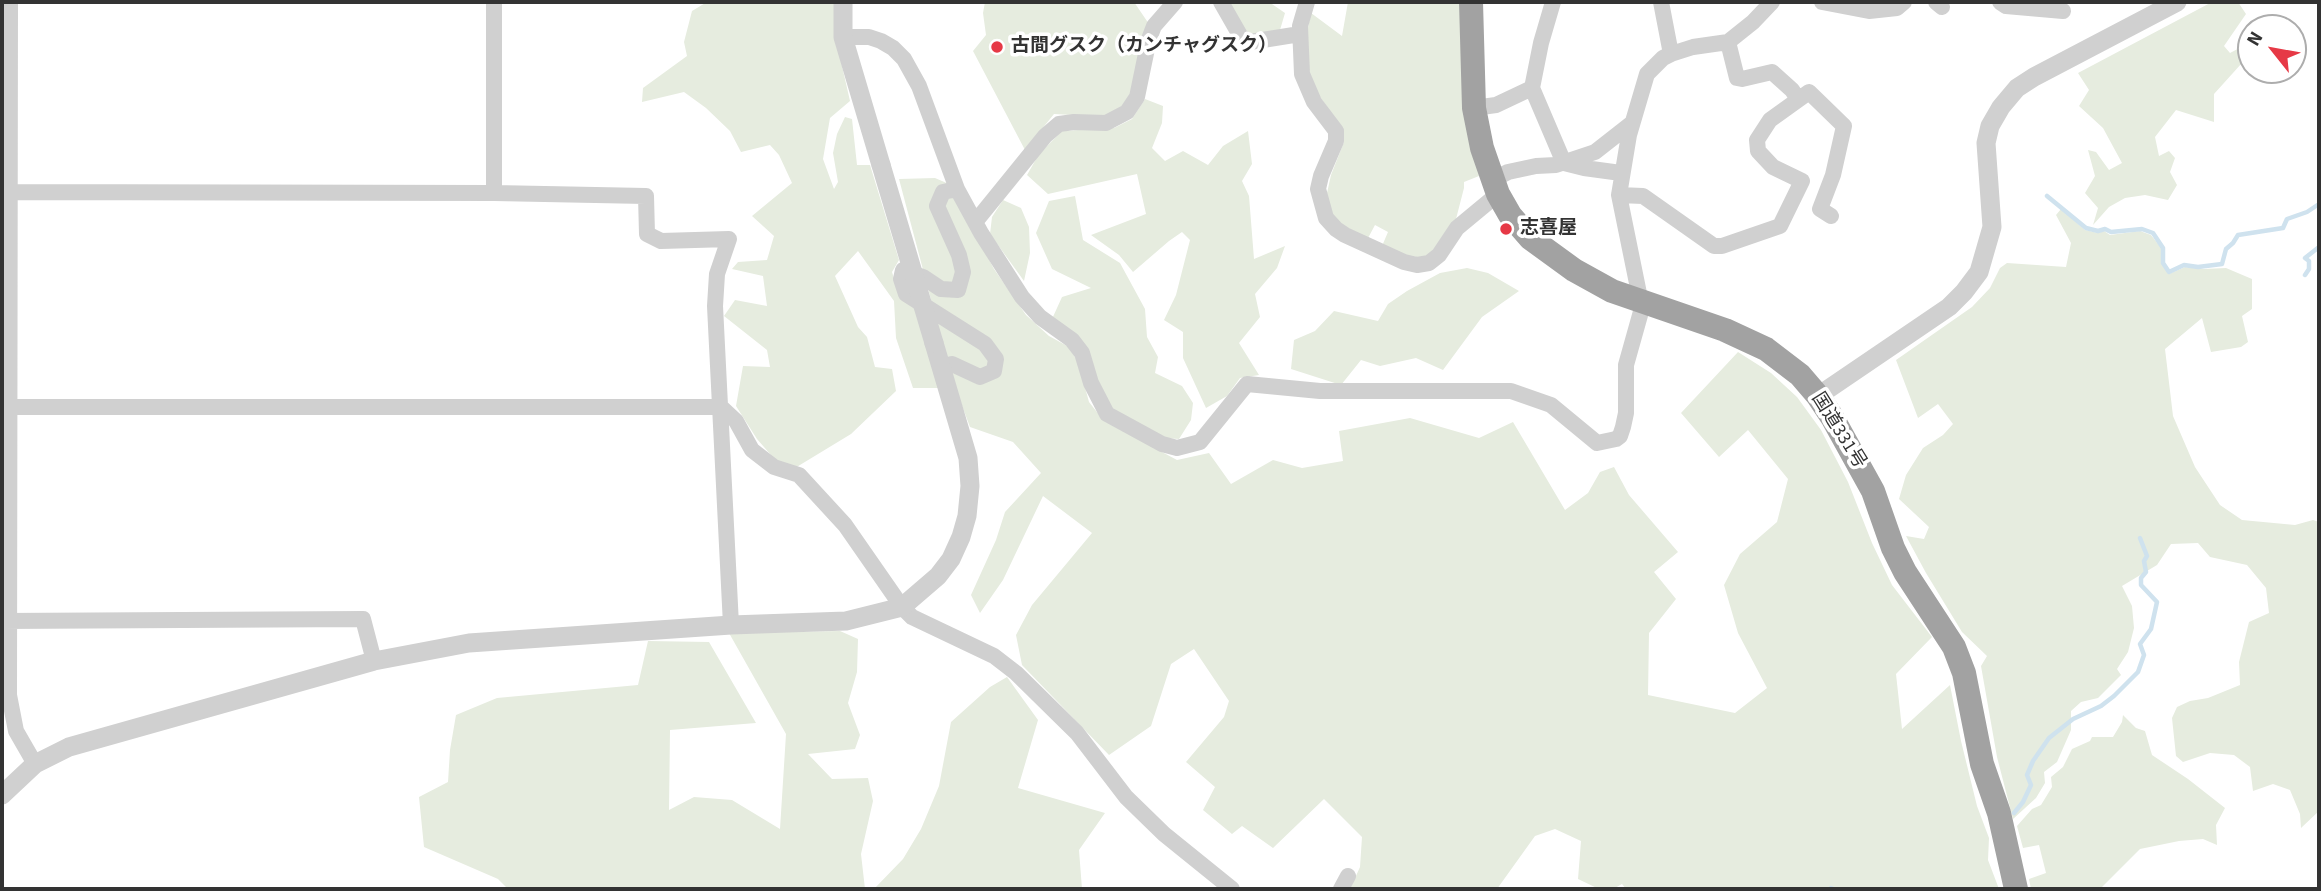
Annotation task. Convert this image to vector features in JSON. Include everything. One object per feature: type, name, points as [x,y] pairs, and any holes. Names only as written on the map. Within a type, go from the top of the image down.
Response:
[{"type":"highway","name":"国道331号","points":[[1471,2],[1474,108],[1482,148],[1495,187],[1517,223],[1544,251],[1612,291],[1754,342],[1800,375],[1818,396],[1873,491],[1892,548],[1905,572],[1954,647],[1964,673],[1982,764],[1999,813],[2016,889]]},
{"type":"street","points":[[10,2],[6,192],[6,621],[9,695],[16,731],[35,764]]},
{"type":"street","points":[[494,2],[494,193]]},
{"type":"street","points":[[2,795],[35,764],[69,747],[374,661],[469,643],[731,625],[846,621],[902,607],[938,576],[951,559],[967,516],[970,486],[968,458],[843,37],[843,2]]},
{"type":"street","points":[[976,221],[1045,136],[1059,124],[1106,123],[1127,112],[1137,97],[1154,26],[1175,2]]},
{"type":"street","points":[[1221,2],[1236,42],[1300,34]]},
{"type":"street","points":[[1307,2],[1300,26],[1302,74],[1307,89],[1336,131],[1336,141],[1318,190],[1326,218],[1345,235],[1404,262],[1418,265],[1439,255],[1457,228],[1508,172],[1564,163],[1595,152],[1632,123]]},
{"type":"street","points":[[1553,2],[1532,88],[1564,163]]},
{"type":"street","points":[[1661,2],[1671,54]]},
{"type":"street","points":[[843,37],[869,37],[881,41],[904,59],[919,86],[957,189],[995,256],[1032,309],[1072,340],[1082,353],[1091,383],[1107,414],[1162,444],[1177,448],[1200,442],[1247,384],[1320,391],[1511,391],[1550,405],[1597,443],[1620,436],[1626,413],[1626,365],[1642,308],[1619,195],[1632,123],[1647,74],[1671,54],[1693,47],[1728,42],[1772,2]]},
{"type":"street","points":[[1822,2],[1869,11],[1897,8],[1904,2]]},
{"type":"street","points":[[2000,2],[2006,6],[2063,11]]},
{"type":"street","points":[[1818,396],[1949,307],[1979,272],[1992,227],[1986,143],[1990,126],[2017,88],[2177,2]]},
{"type":"street","points":[[1728,42],[1737,78],[1772,72],[1798,99]]},
{"type":"street","points":[[1474,108],[1496,105],[1532,88]]},
{"type":"street","points":[[1619,195],[1643,196],[1714,246],[1722,246],[1780,226],[1802,181],[1773,167],[1758,151],[1757,140],[1770,120],[1809,92],[1844,126],[1833,175],[1820,209],[1831,216]]},
{"type":"street","points":[[1564,163],[1621,173]]},
{"type":"street","points":[[940,367],[952,363],[980,377],[994,371],[996,359],[985,344],[906,294],[901,279],[903,270],[923,277],[942,289],[958,290],[963,272],[959,255],[937,206],[943,192],[957,189]]},
{"type":"street","points":[[6,192],[646,196],[647,234],[661,241],[729,239],[717,274],[715,306],[731,625]]},
{"type":"street","points":[[6,407],[721,407],[736,421],[752,450],[774,467],[799,475],[845,524],[902,607],[912,617],[994,656],[1016,673],[1077,733],[1126,797],[1164,834],[1232,889]]},
{"type":"street","points":[[6,621],[363,619],[374,661]]},
{"type":"shaded area","points":[[707,2],[835,2],[834,31],[850,101],[830,118],[823,159],[834,189],[838,182],[833,153],[837,134],[845,117],[852,119],[857,165],[870,165],[899,260],[892,272],[898,291],[915,309],[938,388],[913,388],[896,338],[894,301],[858,251],[835,276],[858,327],[867,337],[875,367],[892,369],[896,391],[851,434],[795,468],[777,462],[757,439],[736,406],[743,366],[770,367],[767,350],[724,316],[735,300],[767,306],[763,276],[732,269],[738,262],[767,260],[774,236],[752,216],[792,183],[779,155],[770,145],[741,152],[730,131],[684,92],[642,102],[643,88],[687,56],[684,42],[692,11]]},
{"type":"shaded area","points":[[985,2],[1134,2],[1149,24],[1133,88],[1122,109],[1108,117],[1054,114],[1025,150],[973,51],[986,35],[983,13]]},
{"type":"shaded area","points":[[1229,2],[1269,2],[1285,13],[1280,30],[1256,36],[1246,33]]},
{"type":"shaded area","points":[[1348,2],[1462,2],[1479,176],[1464,182],[1456,219],[1435,252],[1422,258],[1404,255],[1382,246],[1388,232],[1375,225],[1367,240],[1348,231],[1331,213],[1327,193],[1344,142],[1341,127],[1311,84],[1307,32],[1311,13],[1342,36]]},
{"type":"shaded area","points":[[2212,2],[2238,2],[2246,14],[2237,14],[2237,27],[2224,46],[2230,53],[2237,49],[2237,69],[2214,94],[2214,122],[2176,110],[2155,137],[2159,156],[2169,151],[2175,158],[2170,172],[2177,185],[2168,200],[2145,195],[2125,198],[2109,207],[2093,225],[2098,208],[2085,193],[2095,176],[2088,150],[2096,152],[2109,170],[2122,163],[2103,128],[2079,106],[2089,90],[2078,73]]},
{"type":"shaded area","points":[[1145,99],[1163,106],[1162,123],[1152,148],[1165,161],[1183,151],[1208,165],[1223,146],[1248,131],[1252,164],[1242,181],[1249,196],[1254,259],[1285,246],[1277,268],[1255,294],[1260,317],[1239,343],[1259,375],[1240,378],[1227,396],[1206,408],[1183,358],[1183,332],[1164,320],[1176,295],[1190,240],[1182,232],[1133,272],[1119,255],[1091,235],[1146,214],[1137,174],[1048,194],[1027,175],[1039,154],[1062,131],[1114,128],[1132,119]]},
{"type":"shaded area","points":[[935,178],[949,184],[994,269],[1026,315],[1049,336],[1069,347],[1078,362],[1089,402],[1104,421],[1177,460],[1209,453],[1231,484],[1273,460],[1302,468],[1343,461],[1339,431],[1410,418],[1479,438],[1513,422],[1565,510],[1588,493],[1600,472],[1614,467],[1629,495],[1678,552],[1654,572],[1676,599],[1649,633],[1648,695],[1735,713],[1767,688],[1738,633],[1724,585],[1740,554],[1777,522],[1788,479],[1748,430],[1719,457],[1681,413],[1738,352],[1771,373],[1797,397],[1821,430],[1848,482],[1892,585],[1932,637],[1896,674],[1902,729],[1950,685],[1977,806],[1989,838],[1988,860],[1999,889],[1626,889],[1622,884],[1613,889],[1599,889],[1578,879],[1581,841],[1555,829],[1535,836],[1497,889],[1350,889],[1360,867],[1362,837],[1324,799],[1273,848],[1242,826],[1232,834],[1203,810],[1215,787],[1186,762],[1224,717],[1229,701],[1194,649],[1171,664],[1151,726],[1109,755],[1022,665],[1016,635],[1032,605],[1092,533],[1043,496],[1003,580],[980,613],[971,595],[996,540],[1005,512],[1041,473],[1013,442],[970,427],[952,379],[899,179]]},
{"type":"shaded area","points":[[1075,196],[1083,240],[1120,263],[1145,309],[1147,337],[1158,357],[1155,373],[1182,386],[1193,403],[1191,420],[1179,439],[1163,438],[1135,424],[1111,407],[1096,379],[1090,356],[1080,338],[1052,319],[1062,297],[1091,288],[1052,269],[1036,233],[1049,201]]},
{"type":"shaded area","points":[[1003,200],[1021,208],[1029,227],[1030,253],[1024,281],[990,234],[992,217]]},
{"type":"shaded area","points":[[2061,209],[2085,230],[2098,233],[2104,231],[2110,235],[2140,231],[2151,235],[2162,249],[2161,262],[2169,274],[2185,267],[2226,268],[2252,279],[2252,309],[2242,316],[2248,342],[2241,347],[2211,352],[2202,318],[2165,349],[2173,416],[2195,467],[2220,505],[2242,520],[2295,525],[2313,520],[2319,522],[2319,811],[2301,828],[2300,814],[2290,790],[2273,784],[2253,791],[2250,767],[2234,755],[2210,753],[2183,762],[2176,756],[2172,718],[2177,707],[2240,685],[2239,662],[2249,622],[2269,613],[2266,588],[2247,565],[2210,557],[2198,543],[2171,544],[2157,565],[2122,586],[2132,606],[2134,628],[2128,652],[2117,669],[2121,675],[2098,698],[2081,702],[2071,711],[2071,730],[2057,762],[2044,772],[2045,783],[2036,798],[2013,819],[1997,757],[1981,666],[1987,656],[1962,632],[1926,573],[1906,536],[1924,539],[1929,527],[1899,499],[1906,475],[1923,448],[1943,435],[1953,424],[1938,404],[1918,418],[1896,360],[1972,307],[1990,288],[2000,268],[2007,263],[2066,267],[2071,243],[2056,215]]},
{"type":"shaded area","points":[[1467,268],[1488,273],[1519,291],[1482,317],[1443,370],[1416,358],[1380,366],[1361,360],[1341,385],[1291,369],[1294,340],[1315,331],[1334,311],[1378,321],[1388,304],[1407,291],[1440,273]]},
{"type":"shaded area","points":[[840,631],[858,639],[857,672],[848,703],[860,735],[855,749],[808,754],[832,779],[868,778],[873,801],[861,854],[865,889],[508,889],[498,879],[424,847],[419,797],[448,782],[456,715],[497,698],[638,685],[648,641],[709,642],[756,723],[670,730],[669,810],[694,797],[732,800],[780,829],[786,734],[729,633]]},
{"type":"shaded area","points":[[1007,677],[1038,720],[1018,788],[1105,813],[1079,850],[1082,889],[874,889],[903,859],[921,829],[939,786],[951,722],[990,687]]},
{"type":"shaded area","points":[[2123,715],[2136,728],[2145,731],[2152,755],[2225,808],[2216,825],[2217,845],[2203,839],[2140,849],[2100,889],[2031,889],[2029,879],[2046,873],[2039,845],[2023,848],[2017,826],[2032,809],[2041,805],[2052,787],[2051,777],[2063,767],[2072,749],[2090,741],[2092,737],[2113,737]]},
{"type":"waterway","points":[[2047,196],[2086,228],[2111,232],[2142,229],[2153,233],[2163,248],[2163,263],[2169,272],[2184,265],[2198,267],[2222,264],[2226,249],[2238,235],[2283,228],[2287,219],[2307,212],[2319,204]]},
{"type":"waterway","points":[[2305,275],[2309,269],[2309,261],[2305,258],[2319,247]]},
{"type":"waterway","points":[[2014,813],[2031,785],[2027,775],[2033,761],[2049,738],[2073,719],[2101,706],[2138,672],[2144,655],[2140,644],[2151,629],[2157,602],[2141,585],[2141,578],[2146,572],[2144,561],[2147,556],[2140,538]]},
{"type":"place","name":"古間グスク（カンチャグスク）","points":[[997,47]]},
{"type":"place","name":"志喜屋","points":[[1506,229]]}]
